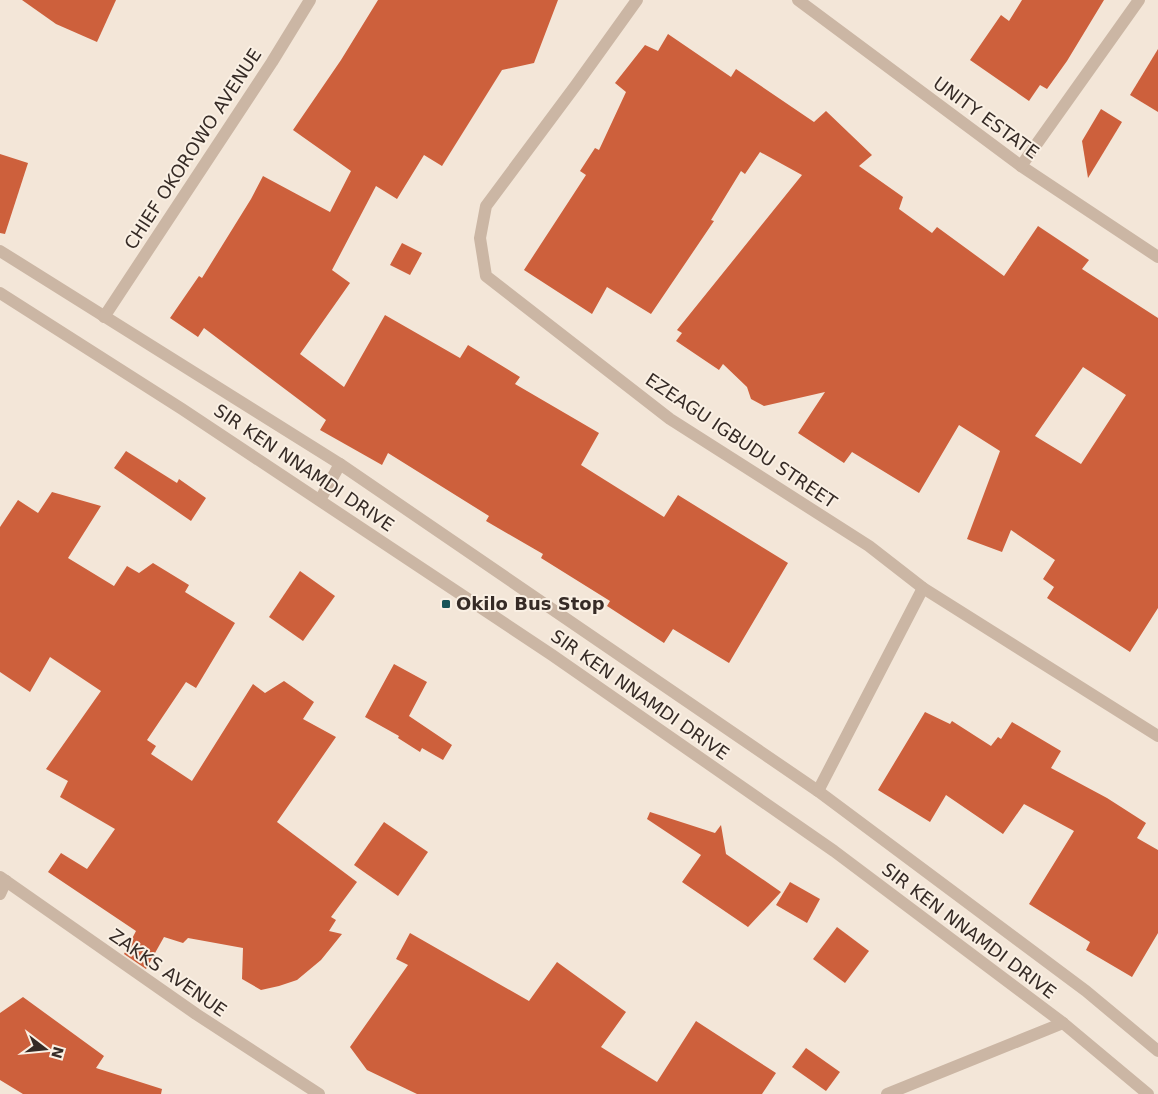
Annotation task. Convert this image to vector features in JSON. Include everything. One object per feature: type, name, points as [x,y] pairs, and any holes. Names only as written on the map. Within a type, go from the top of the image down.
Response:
[{"type":"street","name":"CHIEF OKOROWO AVENUE","points":[[104,317],[272,62],[310,0]]},
{"type":"street","name":"EZEAGU IGBUDU STREET","points":[[636,0],[576,85],[486,206],[480,238],[486,276],[670,419],[869,546],[923,588],[1158,736]]},
{"type":"street","name":"UNITY ESTATE","points":[[798,0],[1021,166],[1158,257]]},
{"type":"street","points":[[1021,166],[1139,0]]},
{"type":"street","name":"SIR KEN NNAMDI DRIVE","points":[[0,251],[340,464],[818,791],[1086,992],[1158,1051]]},
{"type":"street","name":"SIR KEN NNAMDI DRIVE","points":[[0,293],[182,409],[552,655],[834,851],[1063,1023]]},
{"type":"street","points":[[320,500],[340,464]]},
{"type":"street","points":[[818,791],[923,588]]},
{"type":"street","points":[[0,894],[3,879]]},
{"type":"street","name":"ZAKKS AVENUE","points":[[3,879],[196,1014],[319,1094]]},
{"type":"street","name":"SIR KEN NNAMDI DRIVE","points":[[887,1094],[1063,1023]]},
{"type":"street","points":[[1063,1023],[1148,1094]]},
{"type":"building","points":[[22,0],[116,0],[97,42],[56,24]]},
{"type":"building","points":[[378,0],[558,0],[534,63],[502,70],[442,166],[424,155],[397,199],[376,186],[332,270],[350,283],[300,354],[344,387],[385,315],[460,358],[468,345],[520,377],[515,384],[599,433],[581,465],[664,517],[678,495],[788,563],[729,663],[673,629],[664,643],[607,606],[610,601],[541,558],[543,554],[486,521],[489,516],[388,453],[382,465],[320,430],[326,420],[204,328],[198,337],[170,318],[199,276],[202,278],[251,199],[263,176],[330,212],[351,171],[293,130],[341,60]]},
{"type":"building","points":[[1022,0],[1104,0],[1067,61],[1047,89],[1040,85],[1029,101],[970,60],[1001,15],[1009,21]]},
{"type":"building","points":[[668,34],[731,77],[736,69],[814,122],[826,111],[872,155],[859,166],[903,197],[899,209],[932,233],[937,227],[1004,276],[1038,226],[1089,260],[1082,269],[1158,318],[1158,608],[1130,652],[1047,598],[1054,587],[1043,579],[1055,560],[1011,530],[1002,552],[967,539],[1000,451],[959,425],[919,493],[852,452],[844,463],[798,433],[825,392],[764,406],[751,399],[747,387],[723,364],[719,370],[676,341],[682,333],[677,330],[802,175],[760,152],[745,174],[741,171],[711,220],[714,221],[651,314],[607,287],[592,314],[524,270],[586,175],[580,171],[595,148],[599,150],[626,92],[615,83],[645,45],[658,51]],"holes":[[[1083,367],[1126,395],[1081,464],[1035,436]]]},
{"type":"building","points":[[1158,49],[1158,112],[1130,95]]},
{"type":"building","points":[[1101,109],[1122,122],[1088,178],[1082,141]]},
{"type":"building","points":[[0,154],[28,163],[5,234],[0,233]]},
{"type":"building","points":[[402,243],[422,253],[410,275],[390,265]]},
{"type":"building","points":[[126,451],[177,483],[179,479],[206,498],[191,521],[114,468]]},
{"type":"building","points":[[52,492],[101,506],[68,558],[114,586],[127,566],[139,573],[153,563],[189,585],[185,592],[235,623],[196,688],[186,682],[147,740],[156,746],[151,754],[192,781],[253,684],[265,693],[284,681],[314,702],[303,719],[336,737],[277,822],[357,882],[331,917],[336,920],[329,931],[342,934],[321,960],[297,980],[261,990],[242,979],[243,948],[188,938],[183,943],[164,937],[146,969],[124,954],[136,931],[48,872],[61,853],[87,869],[115,829],[60,797],[68,781],[46,769],[101,691],[50,657],[30,692],[0,672],[0,527],[18,500],[38,513]]},
{"type":"building","points":[[300,571],[335,596],[303,641],[269,617]]},
{"type":"building","points":[[394,664],[427,682],[409,716],[452,745],[443,760],[422,748],[420,752],[398,738],[399,736],[365,717]]},
{"type":"building","points":[[925,712],[950,724],[952,721],[991,746],[998,737],[1001,739],[1012,722],[1061,751],[1051,768],[1107,798],[1146,823],[1137,838],[1158,850],[1158,933],[1132,977],[1086,950],[1090,942],[1029,904],[1074,831],[1024,804],[1003,834],[946,795],[930,822],[878,790]]},
{"type":"building","points":[[650,812],[715,833],[721,825],[726,854],[781,892],[748,927],[682,882],[701,855],[647,819]]},
{"type":"building","points":[[384,822],[428,852],[398,896],[354,865]]},
{"type":"building","points":[[790,882],[820,899],[807,923],[776,905]]},
{"type":"building","points":[[837,927],[869,951],[845,983],[813,959]]},
{"type":"building","points":[[410,933],[529,1001],[557,962],[626,1012],[601,1047],[657,1082],[696,1021],[776,1073],[762,1094],[417,1094],[367,1070],[350,1047],[408,965],[396,959]]},
{"type":"building","points":[[23,997],[104,1056],[96,1068],[162,1089],[161,1094],[23,1094],[0,1080],[0,1013]]},
{"type":"building","points":[[806,1048],[840,1072],[826,1091],[792,1067]]},
{"type":"place","name":"Okilo Bus Stop","points":[[446,604]]}]
